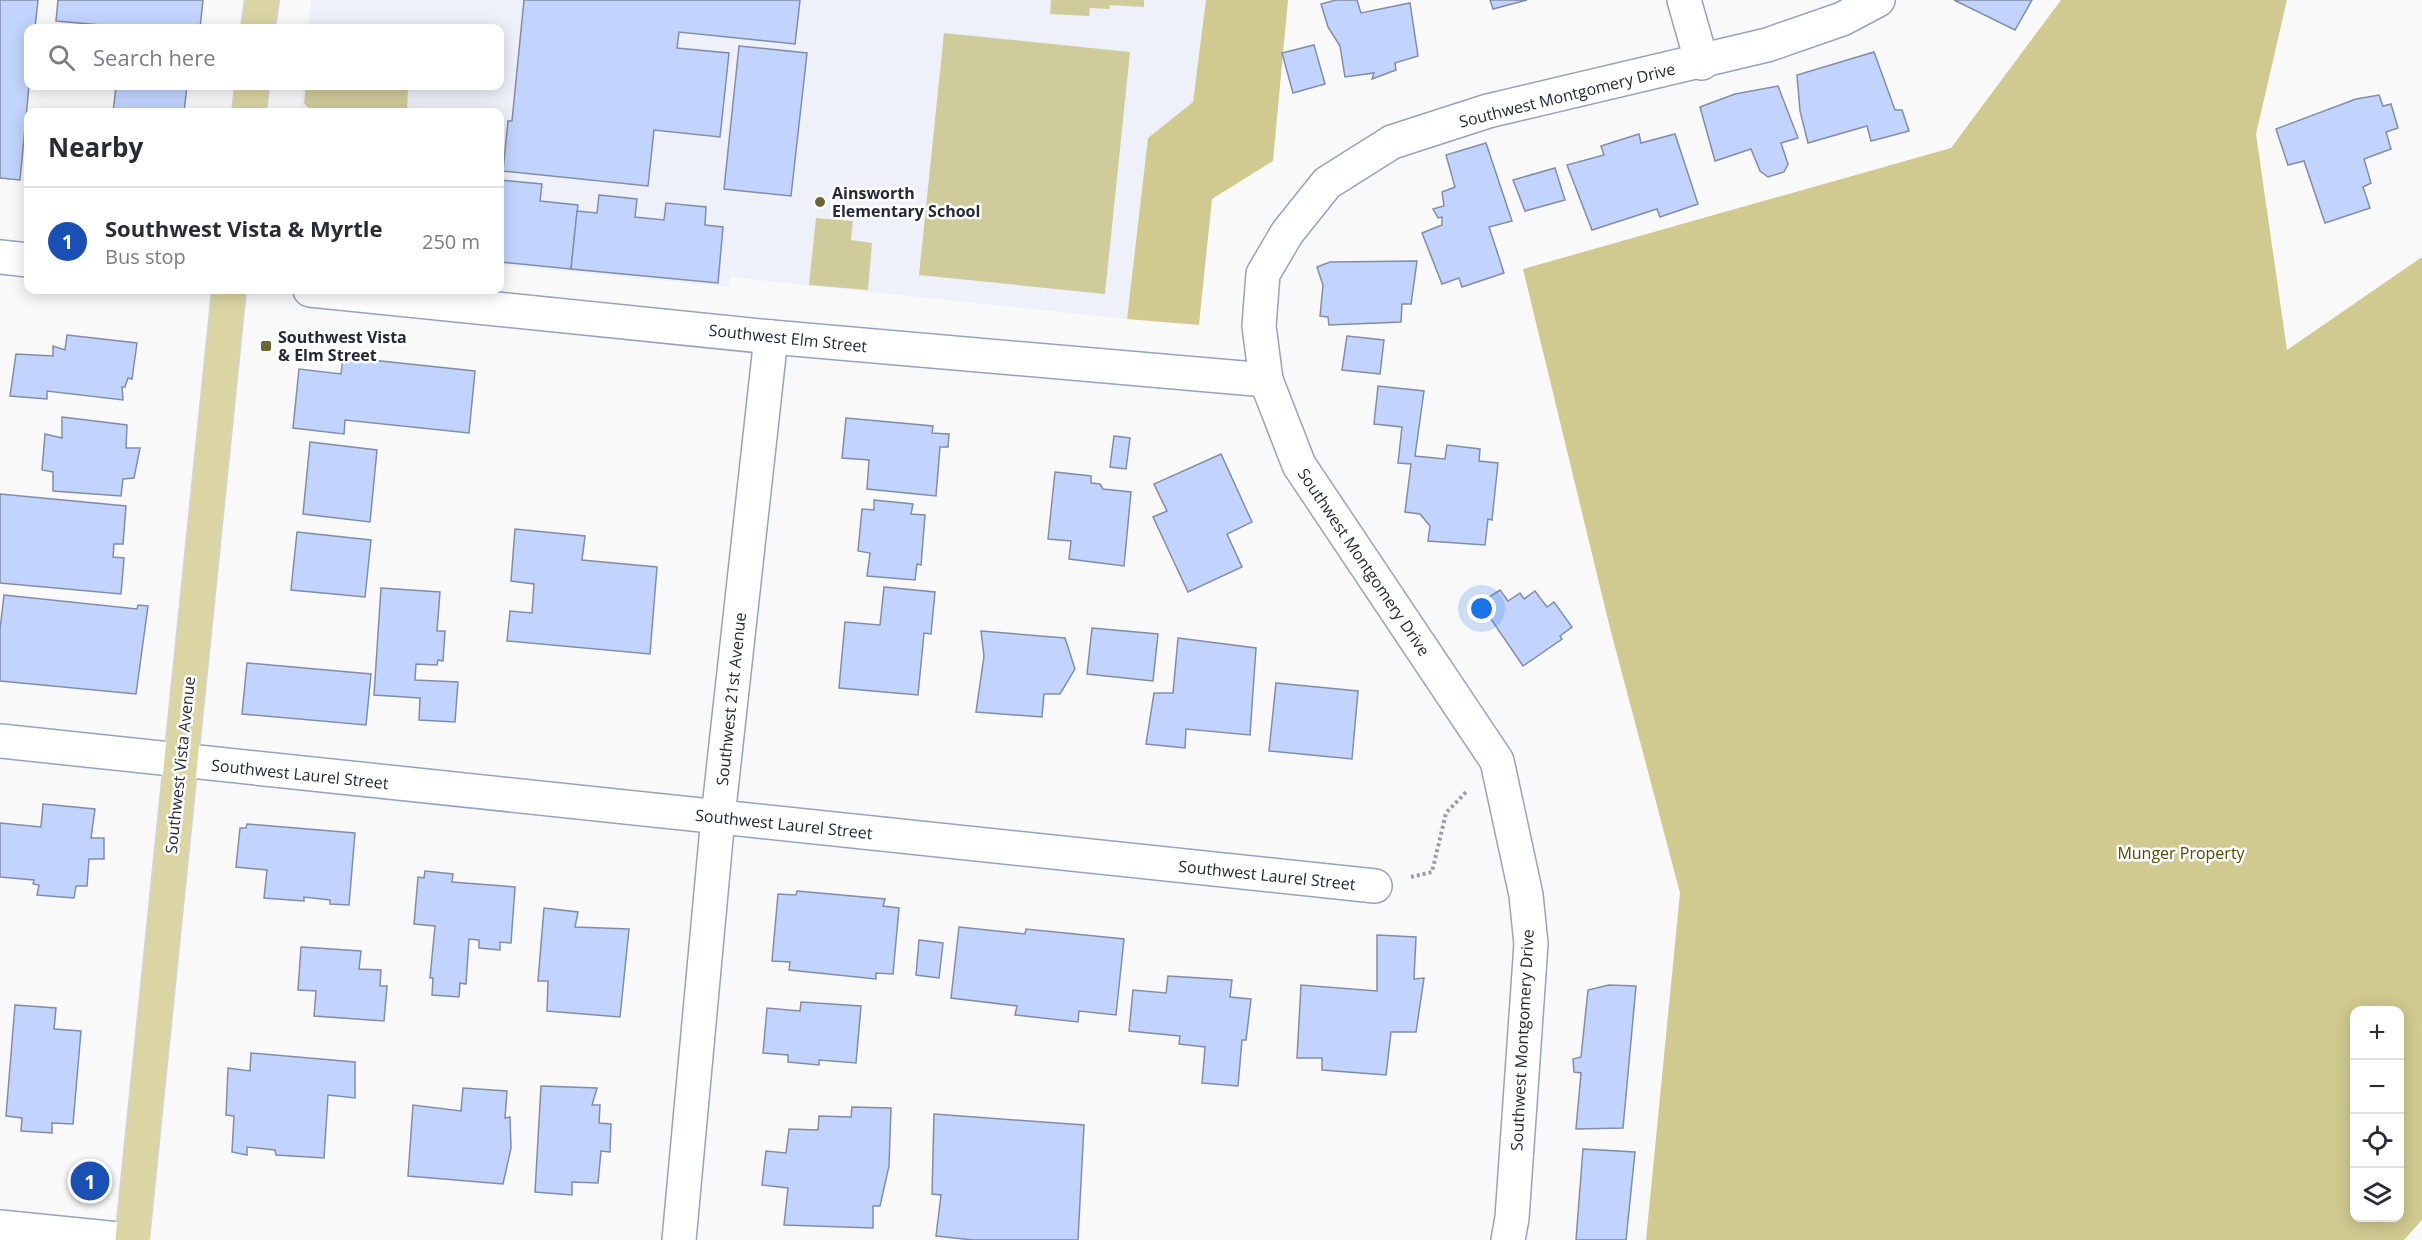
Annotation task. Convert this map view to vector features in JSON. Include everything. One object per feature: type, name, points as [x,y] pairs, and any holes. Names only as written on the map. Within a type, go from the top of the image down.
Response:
[{"type":"main road","points":[[259,24],[262,0]]},
{"type":"main road","points":[[249,108],[252,90]]},
{"type":"main road","name":"Southwest Vista Avenue","points":[[130,1240],[229,294]]},
{"type":"street","points":[[1684,0],[1702,63]]},
{"type":"street","name":"Southwest Montgomery Drive","points":[[1508,1240],[1512,1218],[1531,944],[1526,896],[1497,761],[1299,465],[1266,380],[1259,326],[1263,274],[1287,233],[1327,183],[1392,142],[1488,111],[1702,63],[1767,45],[1842,19],[1878,0]]},
{"type":"street","points":[[0,257],[24,260]]},
{"type":"street","name":"Southwest Elm Street","points":[[349,294],[771,337],[1266,380]]},
{"type":"street","name":"Southwest 21st Avenue","points":[[679,1240],[718,818],[771,337]]},
{"type":"street","name":"Southwest Laurel Street","points":[[0,741],[1375,886]]},
{"type":"street","points":[[0,1227],[130,1240]]},
{"type":"path","name":"Southwest Laurel Street","points":[[1375,886],[1432,872],[1446,813],[1497,761]]},
{"type":"shaded area","name":"Ainsworth Elementary School","points":[[311,0],[1206,0],[1193,102],[1148,138],[1127,319],[730,277],[729,287],[504,265],[504,108],[301,108],[303,90],[504,90],[504,24],[309,24]]},
{"type":"shaded area","points":[[1051,0],[1144,0],[1144,7],[1110,5],[1109,9],[1090,8],[1089,16],[1050,14]]},
{"type":"shaded area","points":[[944,33],[1130,52],[1105,294],[919,275]]},
{"type":"shaded area","points":[[306,90],[408,90],[407,108],[308,108],[304,103]]},
{"type":"shaded area","points":[[816,218],[853,221],[851,240],[872,243],[868,290],[809,285]]},
{"type":"green space","points":[[1206,0],[1288,0],[1273,161],[1212,199],[1199,325],[1127,319],[1148,138],[1193,102]]},
{"type":"green space","name":"Munger Property","points":[[2061,0],[2287,0],[2256,134],[2287,350],[2422,257],[2422,1220],[2404,1240],[1646,1240],[1680,893],[1609,624],[1523,269],[1951,148]]},
{"type":"building","points":[[0,0],[38,0],[35,24],[24,24],[24,90],[29,90],[27,108],[24,108],[20,180],[0,178]]},
{"type":"building","points":[[58,0],[203,0],[200,24],[90,24],[56,21]]},
{"type":"building","points":[[524,0],[800,0],[795,44],[679,32],[677,48],[729,53],[720,137],[654,130],[648,186],[504,171],[508,121],[512,121]]},
{"type":"building","points":[[1336,0],[1357,0],[1361,13],[1410,3],[1418,56],[1395,63],[1396,70],[1372,79],[1374,73],[1345,77],[1340,46],[1328,27],[1321,4]]},
{"type":"building","points":[[1490,0],[1527,0],[1493,9]]},
{"type":"building","points":[[1954,0],[2032,0],[2015,30]]},
{"type":"building","points":[[1314,45],[1325,84],[1293,93],[1282,53]]},
{"type":"building","points":[[739,46],[807,53],[791,196],[724,189]]},
{"type":"building","points":[[1874,52],[1895,110],[1902,110],[1909,131],[1871,141],[1867,126],[1808,143],[1800,111],[1797,75]]},
{"type":"building","points":[[1778,86],[1798,138],[1781,143],[1788,164],[1784,172],[1768,177],[1760,171],[1751,149],[1715,161],[1700,107],[1735,94]]},
{"type":"building","points":[[116,90],[187,90],[184,108],[113,108]]},
{"type":"building","points":[[2379,95],[2383,106],[2391,104],[2398,128],[2386,132],[2391,149],[2364,159],[2371,183],[2363,187],[2370,208],[2325,223],[2304,161],[2288,165],[2276,129],[2356,99]]},
{"type":"building","points":[[1639,134],[1641,143],[1675,134],[1698,204],[1660,217],[1657,209],[1592,230],[1567,165],[1604,155],[1601,146]]},
{"type":"building","points":[[1486,143],[1512,221],[1489,227],[1504,273],[1462,287],[1459,278],[1442,284],[1422,233],[1442,225],[1442,217],[1438,218],[1433,209],[1444,206],[1442,192],[1455,187],[1446,155]]},
{"type":"building","points":[[1555,168],[1565,200],[1525,211],[1513,180]]},
{"type":"building","points":[[504,180],[542,184],[540,201],[578,205],[571,269],[504,262]]},
{"type":"building","points":[[599,195],[637,199],[635,217],[664,220],[666,203],[706,207],[705,225],[723,227],[718,283],[571,269],[577,211],[597,213]]},
{"type":"building","points":[[1417,261],[1411,304],[1402,304],[1401,322],[1329,325],[1328,317],[1320,316],[1323,285],[1317,267],[1330,262]]},
{"type":"building","points":[[67,335],[137,343],[132,379],[128,378],[125,387],[122,387],[123,400],[47,391],[47,399],[10,396],[16,354],[53,356],[53,346],[65,350]]},
{"type":"building","points":[[1347,336],[1384,340],[1380,374],[1342,370]]},
{"type":"building","points":[[343,357],[475,371],[469,433],[345,420],[344,434],[293,428],[299,369],[341,374]]},
{"type":"building","points":[[1378,386],[1424,391],[1415,456],[1445,459],[1447,445],[1480,449],[1479,461],[1498,463],[1492,520],[1488,519],[1485,545],[1428,541],[1430,526],[1420,514],[1405,512],[1411,464],[1398,463],[1402,427],[1374,424]]},
{"type":"building","points":[[62,417],[127,425],[126,448],[140,448],[134,478],[123,479],[121,496],[53,491],[53,472],[42,470],[45,434],[62,438]]},
{"type":"building","points":[[846,418],[933,426],[932,433],[949,434],[948,447],[940,447],[936,496],[867,489],[869,460],[842,458]]},
{"type":"building","points":[[1114,436],[1130,438],[1126,469],[1110,467]]},
{"type":"building","points":[[310,442],[377,450],[370,522],[303,514]]},
{"type":"building","points":[[1221,454],[1252,522],[1227,534],[1242,567],[1188,592],[1153,517],[1167,511],[1154,484]]},
{"type":"building","points":[[1055,472],[1091,476],[1091,483],[1100,484],[1103,489],[1131,492],[1124,566],[1069,559],[1071,541],[1048,539]]},
{"type":"building","points":[[0,494],[126,506],[123,544],[114,544],[113,557],[124,558],[121,594],[0,583]]},
{"type":"building","points":[[874,500],[913,504],[911,514],[925,515],[921,565],[917,564],[915,580],[867,576],[870,553],[858,551],[862,509],[874,510]]},
{"type":"building","points":[[515,529],[585,536],[582,560],[657,567],[650,654],[507,641],[510,611],[532,613],[534,584],[511,581]]},
{"type":"building","points":[[297,532],[371,540],[365,597],[291,590]]},
{"type":"building","points":[[884,587],[935,592],[931,634],[924,633],[918,695],[839,688],[845,622],[880,625]]},
{"type":"building","points":[[381,588],[440,592],[437,631],[445,631],[443,661],[438,660],[437,665],[416,664],[415,680],[458,682],[455,722],[419,720],[420,698],[374,695]]},
{"type":"building","points":[[1500,590],[1508,601],[1520,593],[1524,599],[1535,591],[1547,607],[1554,602],[1572,627],[1560,636],[1562,639],[1523,666],[1480,603]]},
{"type":"building","points":[[4,595],[137,609],[138,605],[148,606],[136,694],[0,681],[0,629]]},
{"type":"building","points":[[1092,628],[1158,634],[1153,681],[1087,674]]},
{"type":"building","points":[[981,631],[1065,638],[1075,669],[1060,694],[1044,694],[1042,717],[976,712],[984,656]]},
{"type":"building","points":[[1178,638],[1256,648],[1250,735],[1186,729],[1185,748],[1146,744],[1154,693],[1173,693]]},
{"type":"building","points":[[247,663],[371,674],[366,725],[242,714]]},
{"type":"building","points":[[1276,683],[1358,691],[1352,759],[1269,751]]},
{"type":"building","points":[[43,804],[95,809],[91,838],[104,838],[104,859],[89,859],[87,886],[76,886],[74,898],[37,895],[39,885],[33,884],[34,880],[0,877],[0,823],[41,827]]},
{"type":"building","points":[[247,824],[355,833],[349,905],[330,904],[330,900],[304,897],[304,901],[264,898],[267,870],[236,867],[240,828],[246,828]]},
{"type":"building","points":[[425,871],[453,874],[452,882],[515,887],[511,943],[500,942],[500,950],[479,948],[479,940],[469,939],[466,984],[460,983],[459,997],[432,995],[433,978],[430,978],[435,926],[414,924],[418,877],[424,878]]},
{"type":"building","points":[[797,891],[885,899],[883,906],[899,908],[893,974],[876,973],[876,979],[789,970],[790,962],[772,961],[778,894],[796,895]]},
{"type":"building","points":[[544,908],[578,912],[575,927],[629,929],[620,1017],[547,1011],[548,981],[538,981]]},
{"type":"building","points":[[959,927],[1025,934],[1026,929],[1124,939],[1116,1015],[1079,1011],[1078,1022],[1015,1015],[1017,1006],[951,998]]},
{"type":"building","points":[[1377,935],[1416,937],[1414,979],[1424,978],[1416,1032],[1391,1032],[1386,1075],[1322,1070],[1322,1058],[1297,1058],[1301,985],[1377,991]]},
{"type":"building","points":[[919,940],[943,943],[939,978],[916,975]]},
{"type":"building","points":[[301,947],[361,951],[359,969],[381,970],[380,986],[387,986],[384,1021],[314,1016],[316,991],[298,990]]},
{"type":"building","points":[[1168,976],[1232,980],[1230,997],[1251,999],[1246,1040],[1242,1040],[1238,1086],[1202,1083],[1205,1047],[1179,1044],[1180,1036],[1129,1031],[1133,990],[1166,993]]},
{"type":"building","points":[[1609,985],[1636,986],[1623,1128],[1576,1129],[1581,1073],[1574,1072],[1573,1059],[1581,1057],[1588,990]]},
{"type":"building","points":[[801,1002],[861,1006],[856,1063],[819,1060],[819,1065],[788,1062],[788,1055],[763,1053],[767,1008],[800,1011]]},
{"type":"building","points":[[15,1005],[56,1008],[54,1029],[81,1031],[73,1124],[52,1123],[52,1133],[21,1131],[22,1118],[6,1116]]},
{"type":"building","points":[[251,1053],[355,1062],[355,1098],[328,1095],[324,1158],[276,1155],[275,1150],[247,1147],[247,1155],[232,1152],[234,1116],[226,1115],[228,1068],[250,1071]]},
{"type":"building","points":[[541,1086],[597,1088],[592,1105],[600,1105],[599,1123],[611,1124],[610,1152],[601,1151],[598,1183],[572,1182],[572,1195],[535,1192]]},
{"type":"building","points":[[463,1088],[507,1091],[505,1118],[510,1117],[511,1148],[503,1184],[408,1176],[413,1105],[461,1111]]},
{"type":"building","points":[[852,1107],[891,1108],[889,1166],[880,1206],[873,1206],[873,1228],[784,1225],[788,1188],[762,1185],[766,1151],[786,1153],[789,1129],[818,1130],[819,1116],[851,1117]]},
{"type":"building","points":[[934,1114],[1084,1125],[1078,1240],[973,1240],[936,1236],[941,1195],[932,1194]]},
{"type":"building","points":[[1583,1149],[1635,1152],[1626,1240],[1576,1240]]},
{"type":"place","name":"Ainsworth Elementary School","points":[[820,202]]},
{"type":"place","name":"Southwest Vista & Elm Street","points":[[266,346]]},
{"type":"place","name":"Southwest Vista & Myrtle","points":[[90,1181]]}]
